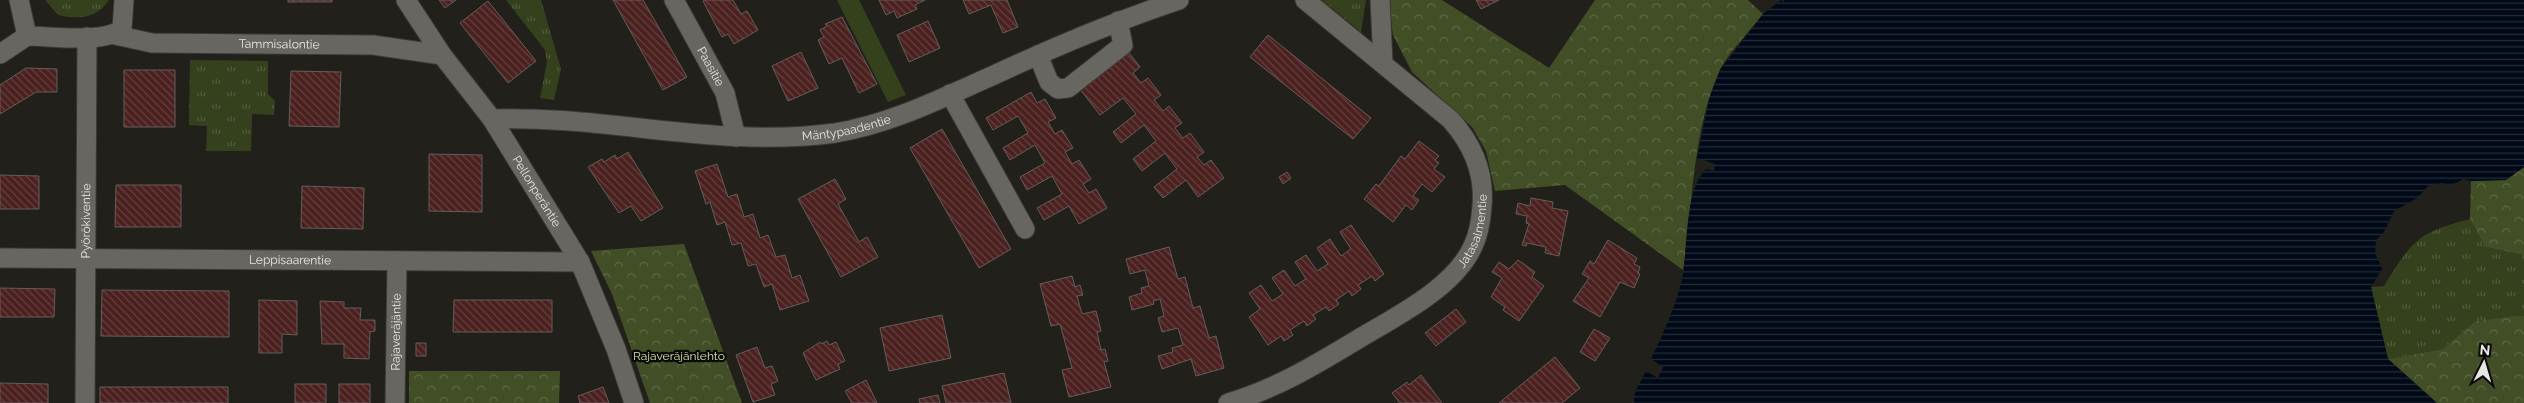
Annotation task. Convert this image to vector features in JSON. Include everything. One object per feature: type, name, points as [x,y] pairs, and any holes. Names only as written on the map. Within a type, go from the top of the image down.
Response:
[{"type":"street","points":[[0,54],[27,36],[19,0]]},
{"type":"street","points":[[115,35],[122,28],[124,0]]},
{"type":"street","name":"Pellonperäntie","points":[[406,0],[442,55],[492,119],[580,262],[616,349],[634,403]]},
{"type":"street","name":"Paasitie","points":[[674,0],[725,93],[736,137]]},
{"type":"street","name":"Mäntypaadentie","points":[[492,119],[529,118],[736,137],[775,138],[837,132],[903,115],[1118,21],[1179,0]]},
{"type":"street","name":"Jatasalmentie","points":[[1228,403],[1283,382],[1429,295],[1450,277],[1473,247],[1482,216],[1483,184],[1471,148],[1451,120],[1306,0]]},
{"type":"street","points":[[1380,0],[1379,31],[1383,63]]},
{"type":"street","points":[[1038,55],[1049,82],[1058,88],[1068,88],[1124,45],[1118,21]]},
{"type":"street","name":"Tammisalontie","points":[[27,36],[87,37],[115,35],[152,43],[373,45],[442,55]]},
{"type":"street","name":"Pyörökiventie","points":[[85,403],[87,37]]},
{"type":"street","points":[[950,94],[1025,229]]},
{"type":"street","name":"Leppisaarentie","points":[[0,258],[580,262]]},
{"type":"street","name":"Rajaveräjäntie","points":[[395,403],[397,261]]},
{"type":"green space","points":[[45,0],[109,0],[99,11],[93,14],[73,17],[58,15]]},
{"type":"green space","points":[[506,0],[541,0],[561,69],[554,100],[540,98],[547,62],[545,50]]},
{"type":"green space","points":[[837,0],[859,0],[906,95],[888,102]]},
{"type":"green space","points":[[1322,0],[1366,0],[1361,32]]},
{"type":"green space","points":[[1388,0],[1442,0],[1549,68],[1595,0],[1748,0],[1763,14],[1722,65],[1710,95],[1698,144],[1683,270],[1565,185],[1495,191],[1486,151],[1472,127],[1412,72],[1393,35]]},
{"type":"green space","points":[[190,60],[268,61],[268,94],[275,101],[274,115],[252,114],[251,151],[206,151],[207,126],[189,125]]},
{"type":"green space","points":[[2524,167],[2524,255],[2485,247],[2470,219],[2471,181],[2506,180]]},
{"type":"green space","points":[[2470,219],[2485,247],[2524,255],[2524,316],[2475,321],[2443,349],[2388,359],[2371,287],[2384,286],[2402,258],[2418,240],[2439,229]]},
{"type":"green space","name":"Rajaveräjänlehto","points":[[684,244],[742,403],[650,403],[612,294],[591,251]]},
{"type":"green space","points":[[2524,316],[2524,403],[2437,403],[2388,359],[2443,349],[2475,321]]},
{"type":"green space","points":[[409,371],[560,371],[559,403],[409,403]]},
{"type":"water","points":[[1781,0],[1783,2],[1785,0],[2524,0],[2524,167],[2506,180],[2471,181],[2464,179],[2451,185],[2442,183],[2428,186],[2417,198],[2394,211],[2384,232],[2376,240],[2375,253],[2382,269],[2371,287],[2388,359],[2437,403],[1634,403],[1635,392],[1646,371],[1658,378],[1663,367],[1651,359],[1672,311],[1682,280],[1690,206],[1699,179],[1706,169],[1714,171],[1715,164],[1697,158],[1709,99],[1720,70],[1763,14]]},
{"type":"building","points":[[288,0],[332,0],[332,2],[288,2]]},
{"type":"building","points":[[439,0],[456,0],[445,8]]},
{"type":"building","points":[[613,0],[643,0],[687,77],[663,90]]},
{"type":"building","points":[[733,0],[741,14],[747,11],[758,30],[734,44],[728,34],[722,37],[703,1]]},
{"type":"building","points":[[879,0],[925,0],[915,5],[917,9],[897,18],[894,11],[886,15]]},
{"type":"building","points":[[963,0],[1007,0],[1018,27],[1003,33],[991,5],[969,14]]},
{"type":"building","points":[[1476,0],[1499,0],[1481,9]]},
{"type":"building","points":[[488,1],[536,61],[508,83],[460,23]]},
{"type":"building","points":[[842,17],[877,84],[859,93],[842,58],[829,64],[818,40],[824,37],[820,30],[827,26],[825,24]]},
{"type":"building","points":[[928,21],[940,48],[909,62],[897,35]]},
{"type":"building","points":[[1268,35],[1371,118],[1353,139],[1250,57]]},
{"type":"building","points":[[801,52],[818,88],[788,101],[772,66]]},
{"type":"building","points":[[1129,53],[1140,67],[1133,73],[1141,83],[1148,78],[1161,95],[1154,100],[1163,111],[1169,106],[1182,123],[1175,128],[1183,138],[1190,133],[1204,152],[1197,157],[1204,165],[1211,160],[1224,178],[1198,197],[1186,180],[1163,198],[1154,187],[1177,169],[1165,153],[1142,171],[1133,159],[1156,141],[1144,125],[1121,143],[1113,132],[1136,114],[1123,98],[1100,115],[1080,89]]},
{"type":"building","points":[[26,68],[57,69],[57,92],[36,92],[0,114],[0,85]]},
{"type":"building","points":[[124,70],[175,70],[175,127],[124,127]]},
{"type":"building","points":[[291,71],[341,72],[339,127],[289,126]]},
{"type":"building","points":[[1031,92],[1037,103],[1045,99],[1056,118],[1048,122],[1055,134],[1062,130],[1073,148],[1065,152],[1072,164],[1079,160],[1091,179],[1083,184],[1089,193],[1096,189],[1107,208],[1079,224],[1069,206],[1044,220],[1037,208],[1062,194],[1052,176],[1027,190],[1020,177],[1045,163],[1035,145],[1010,160],[1003,148],[1028,133],[1018,116],[993,130],[986,118]]},
{"type":"building","points":[[942,129],[1011,249],[979,268],[910,148]]},
{"type":"building","points":[[1419,141],[1439,156],[1435,160],[1439,163],[1434,169],[1445,177],[1432,192],[1422,184],[1413,196],[1419,200],[1412,210],[1406,205],[1393,222],[1364,199],[1376,184],[1379,186],[1401,156],[1405,159]]},
{"type":"building","points":[[628,152],[663,208],[641,221],[631,206],[619,213],[588,167],[602,159],[604,162],[615,155],[617,159]]},
{"type":"building","points":[[429,154],[482,155],[482,212],[429,211]]},
{"type":"building","points":[[717,164],[728,197],[737,194],[744,217],[753,214],[760,238],[768,235],[776,257],[785,255],[792,278],[800,275],[809,301],[780,310],[772,284],[764,287],[756,264],[748,266],[741,243],[732,245],[725,222],[717,225],[710,202],[706,204],[695,171]]},
{"type":"building","points":[[1287,172],[1291,178],[1283,184],[1279,177]]},
{"type":"building","points":[[0,175],[39,176],[39,209],[0,209]]},
{"type":"building","points":[[835,179],[846,199],[838,204],[859,242],[867,237],[878,257],[841,277],[798,199]]},
{"type":"building","points":[[116,185],[181,185],[181,227],[115,227]]},
{"type":"building","points":[[302,186],[364,188],[363,229],[301,228]]},
{"type":"building","points":[[1531,198],[1553,202],[1552,208],[1568,211],[1559,256],[1545,253],[1546,247],[1527,243],[1526,246],[1522,245],[1529,224],[1526,223],[1527,216],[1516,214],[1518,203],[1530,206]]},
{"type":"building","points":[[1351,225],[1384,274],[1375,281],[1372,276],[1358,285],[1361,289],[1352,296],[1349,291],[1336,300],[1339,304],[1329,311],[1326,307],[1313,315],[1316,319],[1307,326],[1304,321],[1290,330],[1293,335],[1284,341],[1281,336],[1268,345],[1249,317],[1260,309],[1249,293],[1261,285],[1272,301],[1283,294],[1272,278],[1284,270],[1295,286],[1306,279],[1295,262],[1306,255],[1317,271],[1328,264],[1317,248],[1330,239],[1341,256],[1351,249],[1340,232]]},
{"type":"building","points":[[1608,240],[1637,258],[1634,264],[1640,267],[1638,273],[1640,274],[1634,288],[1620,282],[1600,317],[1573,301],[1589,278],[1582,274],[1590,261],[1594,264]]},
{"type":"building","points":[[1169,247],[1178,279],[1185,277],[1193,308],[1200,306],[1209,338],[1216,336],[1224,368],[1196,376],[1191,359],[1162,369],[1158,356],[1173,352],[1172,348],[1183,345],[1178,328],[1162,332],[1158,318],[1164,316],[1160,299],[1153,301],[1154,304],[1132,310],[1129,297],[1142,293],[1141,288],[1149,286],[1145,270],[1130,274],[1126,259]]},
{"type":"building","points":[[1518,260],[1535,272],[1532,277],[1544,286],[1519,321],[1503,310],[1505,307],[1491,297],[1502,278],[1492,272],[1499,262],[1509,269]]},
{"type":"building","points":[[1072,276],[1075,287],[1080,285],[1083,295],[1077,296],[1082,314],[1096,311],[1101,331],[1097,332],[1101,350],[1105,349],[1108,361],[1104,362],[1111,387],[1069,397],[1062,370],[1072,368],[1060,324],[1051,326],[1040,284]]},
{"type":"building","points":[[0,288],[55,289],[54,317],[0,317]]},
{"type":"building","points":[[102,290],[229,291],[229,337],[101,336]]},
{"type":"building","points":[[259,300],[297,301],[297,335],[282,334],[282,353],[259,353]]},
{"type":"building","points":[[454,300],[552,300],[552,332],[453,332]]},
{"type":"building","points":[[320,301],[344,302],[344,308],[361,308],[360,320],[375,320],[375,331],[370,332],[369,359],[344,358],[344,344],[322,344]]},
{"type":"building","points":[[1456,309],[1466,322],[1436,346],[1425,333]]},
{"type":"building","points":[[942,315],[951,358],[889,371],[880,328]]},
{"type":"building","points":[[1594,329],[1610,338],[1595,361],[1580,352]]},
{"type":"building","points":[[827,341],[829,345],[836,342],[845,361],[838,364],[840,369],[816,380],[803,353],[820,342],[821,344]]},
{"type":"building","points":[[416,343],[426,343],[426,356],[416,356]]},
{"type":"building","points":[[757,347],[765,368],[772,366],[778,381],[771,384],[775,395],[753,402],[736,355]]},
{"type":"building","points":[[1555,357],[1580,388],[1562,403],[1499,403]]},
{"type":"building","points":[[1004,373],[1011,403],[946,403],[942,386]]},
{"type":"building","points":[[1421,375],[1442,403],[1400,403],[1392,393],[1407,382],[1409,385]]},
{"type":"building","points":[[866,380],[877,403],[852,403],[845,391]]},
{"type":"building","points":[[0,383],[48,384],[48,403],[0,403]]},
{"type":"building","points":[[295,384],[326,384],[326,403],[295,403]]},
{"type":"building","points":[[339,384],[370,384],[370,403],[339,403]]},
{"type":"building","points":[[100,387],[228,387],[228,403],[100,403]]},
{"type":"building","points":[[603,387],[609,403],[580,403],[578,396]]},
{"type":"building","points":[[938,395],[940,403],[920,403],[919,399]]}]
